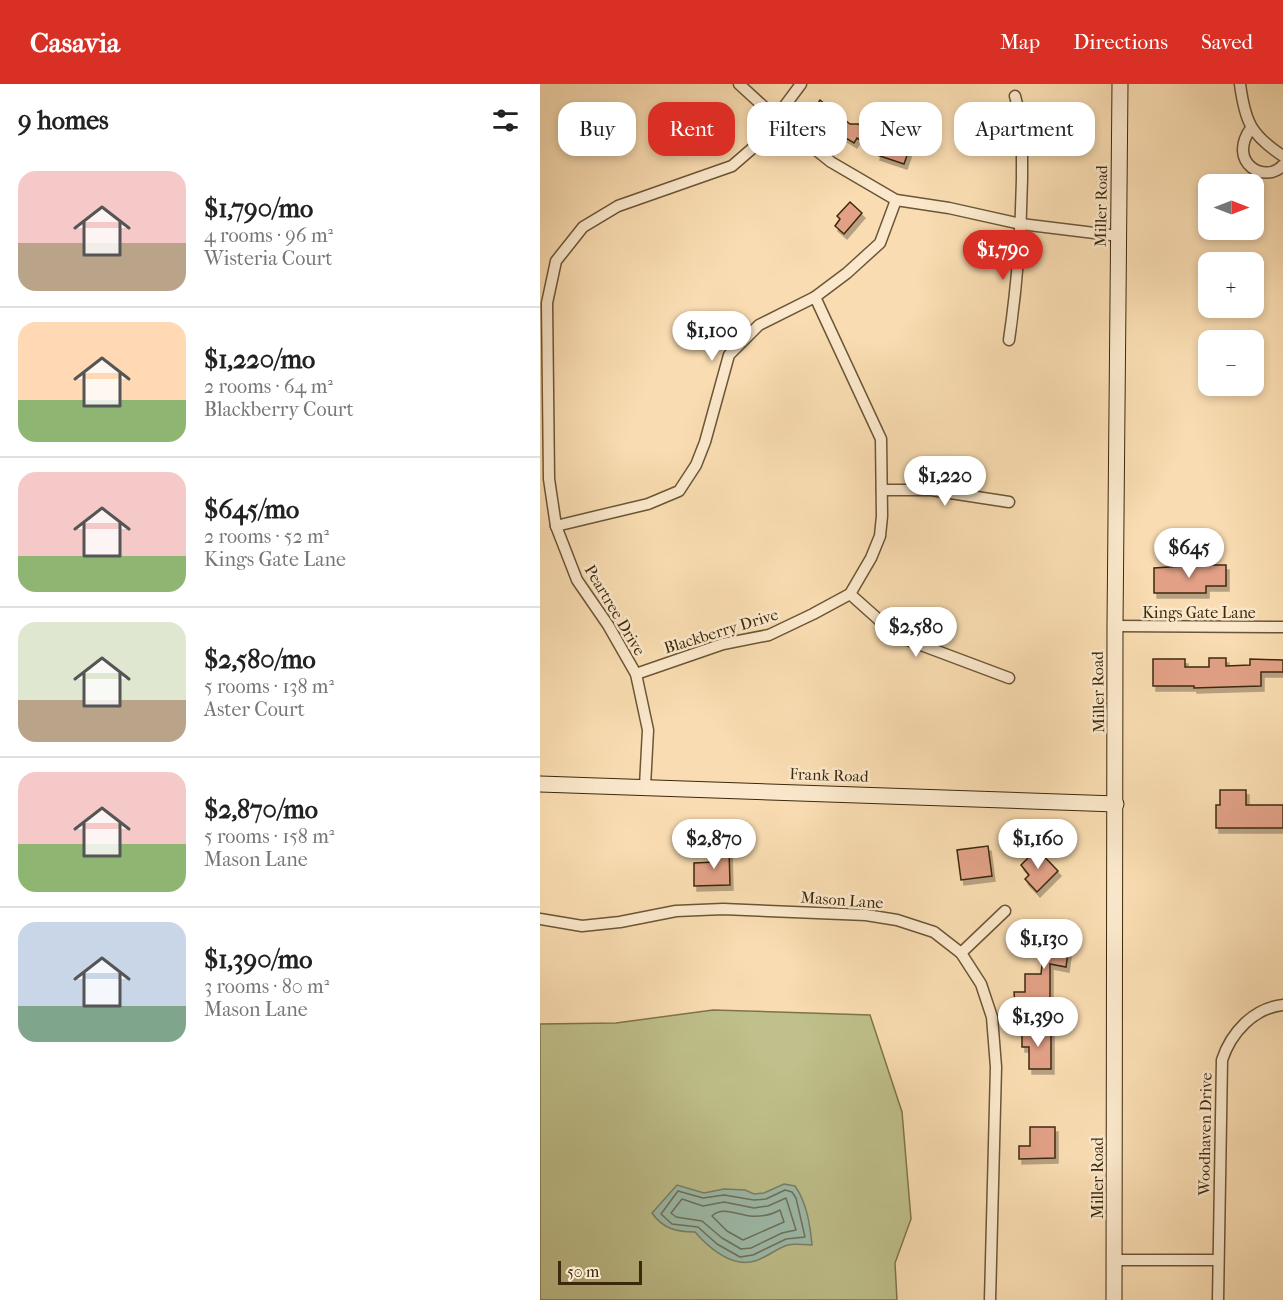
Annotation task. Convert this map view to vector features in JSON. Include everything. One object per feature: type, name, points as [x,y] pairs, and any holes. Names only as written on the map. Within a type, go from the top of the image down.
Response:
[{"type":"street","points":[[739,84],[759,102]]},
{"type":"street","name":"Peartree Drive","points":[[787,102],[801,84]]},
{"type":"street","name":"Miller Road","points":[[1114,1300],[1115,626],[1120,84]]},
{"type":"street","points":[[1240,84],[1244,116],[1251,128],[1261,141],[1283,156]]},
{"type":"street","points":[[1009,340],[1018,279],[1022,224],[1022,119],[1015,96]]},
{"type":"street","points":[[1251,128],[1243,140],[1242,155],[1251,168],[1265,173],[1280,169],[1283,165]]},
{"type":"street","name":"Peartree Drive","points":[[645,786],[648,730],[636,674],[608,625],[577,580],[556,526],[549,479],[547,303],[556,261],[583,227],[618,206],[732,166],[747,153]]},
{"type":"street","points":[[824,156],[896,200],[949,208],[1022,224],[1119,236]]},
{"type":"street","points":[[556,526],[648,504],[679,491],[696,465],[705,442],[729,355],[759,325],[815,297],[848,273],[880,243],[896,200]]},
{"type":"street","points":[[815,297],[881,439],[880,536],[871,558],[850,594],[897,636],[1009,678]]},
{"type":"street","points":[[882,490],[931,490],[1009,502]]},
{"type":"street","name":"Blackberry Drive","points":[[636,674],[723,644],[769,635],[850,594]]},
{"type":"street","name":"Kings Gate Lane","points":[[1115,626],[1283,627]]},
{"type":"street","name":"Frank Road","points":[[540,784],[1116,804]]},
{"type":"street","name":"Mason Lane","points":[[540,919],[582,926],[620,922],[676,911],[723,909],[866,915],[897,920],[934,932],[960,953],[981,984],[992,1017],[996,1067],[990,1300]]},
{"type":"street","points":[[960,953],[1005,911]]},
{"type":"street","name":"Woodhaven Drive","points":[[1218,1300],[1222,1060],[1228,1042],[1240,1027],[1254,1016],[1274,1006],[1283,1005]]},
{"type":"street","points":[[1115,1260],[1218,1260]]},
{"type":"green space","points":[[713,1010],[870,1015],[902,1112],[911,1219],[895,1263],[897,1300],[540,1300],[540,1024],[616,1023]]},
{"type":"water","points":[[784,1184],[795,1186],[802,1200],[809,1222],[812,1245],[788,1245],[755,1261],[738,1262],[730,1259],[714,1250],[695,1232],[671,1229],[661,1223],[652,1213],[677,1185],[704,1193],[724,1189],[745,1190],[754,1194],[764,1193]]},
{"type":"building","points":[[847,122],[859,125],[859,139],[857,138],[854,143],[847,139]]},
{"type":"building","points":[[880,156],[907,156],[904,164]]},
{"type":"building","points":[[850,202],[862,213],[844,234],[835,226],[840,219],[837,216]]},
{"type":"building","points":[[1226,565],[1226,586],[1206,586],[1206,593],[1154,593],[1154,568]]},
{"type":"building","points":[[1209,658],[1226,658],[1226,666],[1250,665],[1250,659],[1283,660],[1283,672],[1261,672],[1261,686],[1194,688],[1194,686],[1153,686],[1153,659],[1185,659],[1185,667],[1209,667]]},
{"type":"building","points":[[1220,790],[1246,790],[1246,805],[1283,805],[1283,828],[1216,828],[1216,805],[1220,805]]},
{"type":"building","points":[[988,846],[992,876],[961,880],[957,850]]},
{"type":"building","points":[[714,847],[729,847],[730,885],[694,886],[694,863],[715,862]]},
{"type":"building","points":[[1037,849],[1058,871],[1037,892],[1025,879],[1029,875],[1021,865]]},
{"type":"building","points":[[1038,932],[1070,937],[1066,967],[1050,964],[1050,1005],[1015,1005],[1014,992],[1025,992],[1025,974],[1041,974],[1044,947],[1036,946]]},
{"type":"building","points":[[1022,1027],[1051,1031],[1051,1069],[1029,1069],[1029,1047],[1022,1047]]},
{"type":"building","points":[[1030,1127],[1055,1127],[1055,1158],[1019,1159],[1019,1146],[1030,1146]]}]
